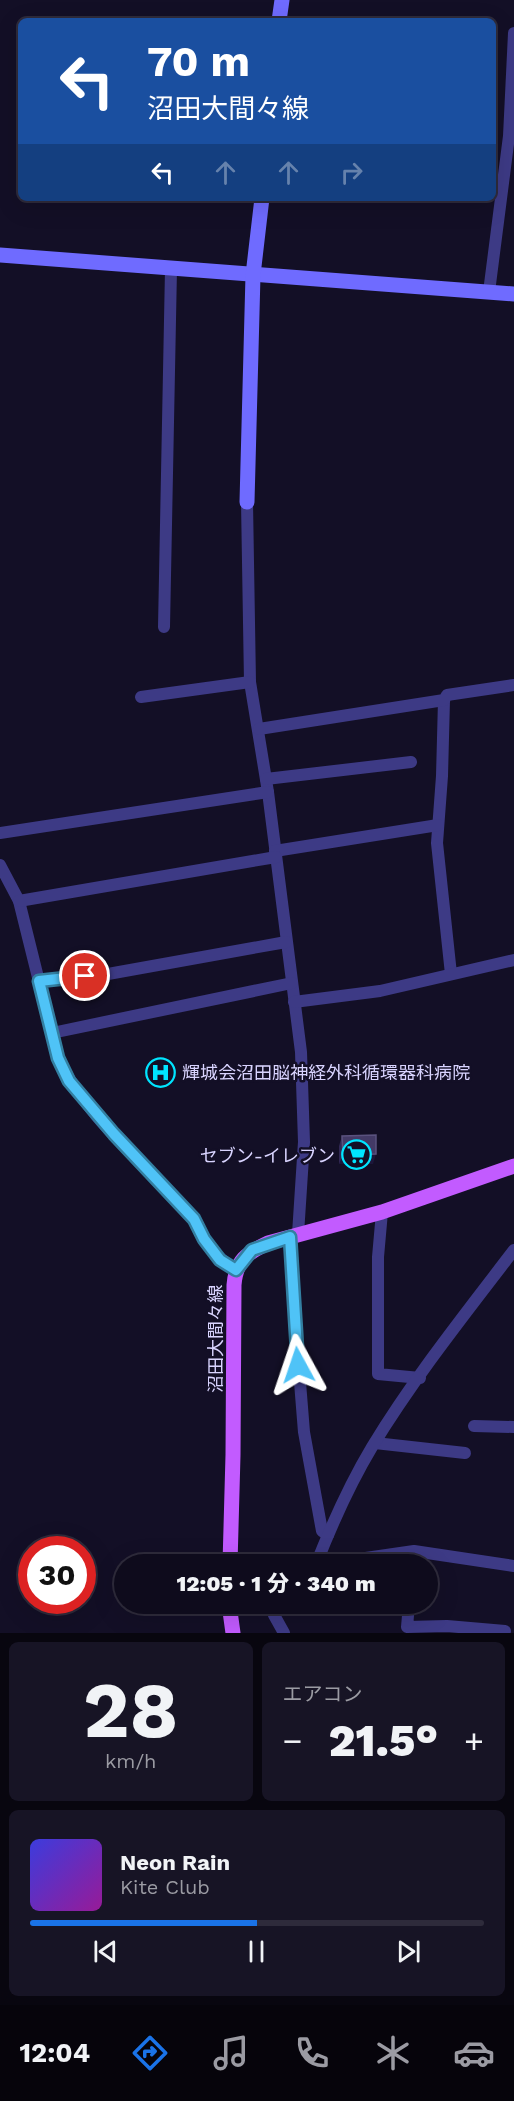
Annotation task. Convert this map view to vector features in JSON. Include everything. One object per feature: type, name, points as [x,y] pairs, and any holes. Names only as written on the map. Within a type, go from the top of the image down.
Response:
[{"type":"main road","name":"沼田大間々線","points":[[230,1554],[236,1270],[252,1250],[294,1235],[382,1212],[514,1166]]},
{"type":"main road","points":[[230,1614],[232,1633]]},
{"type":"street","points":[[279,18],[282,0]]},
{"type":"street","points":[[489,292],[509,136],[514,33]]},
{"type":"street","points":[[261,201],[253,275],[247,502],[250,682],[268,792],[301,1052],[304,1142],[294,1235],[295,1320],[304,1432],[322,1532],[328,1535]]},
{"type":"street","points":[[0,255],[514,294]]},
{"type":"street","points":[[165,627],[171,269]]},
{"type":"street","points":[[141,697],[250,682]]},
{"type":"street","points":[[452,974],[436,843],[442,776],[444,700],[447,695],[514,685]]},
{"type":"street","points":[[259,729],[444,700]]},
{"type":"street","points":[[266,779],[411,762]]},
{"type":"street","points":[[0,834],[268,792]]},
{"type":"street","points":[[19,901],[438,825]]},
{"type":"street","points":[[0,865],[19,901],[58,1058],[69,1081],[114,1134],[194,1219],[204,1239],[220,1260],[236,1270]]},
{"type":"street","points":[[39,981],[108,974],[286,942]]},
{"type":"street","points":[[294,1002],[380,991],[514,960]]},
{"type":"street","points":[[52,1033],[291,983]]},
{"type":"street","points":[[382,1212],[378,1257],[378,1374],[420,1378]]},
{"type":"street","points":[[319,1554],[375,1443],[514,1250]]},
{"type":"street","points":[[474,1426],[514,1427]]},
{"type":"street","points":[[375,1443],[465,1454]]},
{"type":"street","points":[[393,1554],[414,1551],[514,1566]]},
{"type":"street","points":[[273,1614],[284,1633]]},
{"type":"street","points":[[408,1614],[407,1627],[447,1626],[505,1631]]},
{"type":"building","points":[[376,1135],[376,1154],[343,1155],[342,1136]]},
{"type":"place","name":"輝城会沼田脳神経外科循環器科病院","points":[[161,1072]]},
{"type":"place","name":"セブン-イレブン","points":[[356,1155]]},
{"type":"route","points":[[85,976],[39,981],[58,1058],[69,1081],[114,1134],[194,1219],[204,1239],[220,1260],[236,1270],[252,1250],[290,1237],[298,1365]]}]
